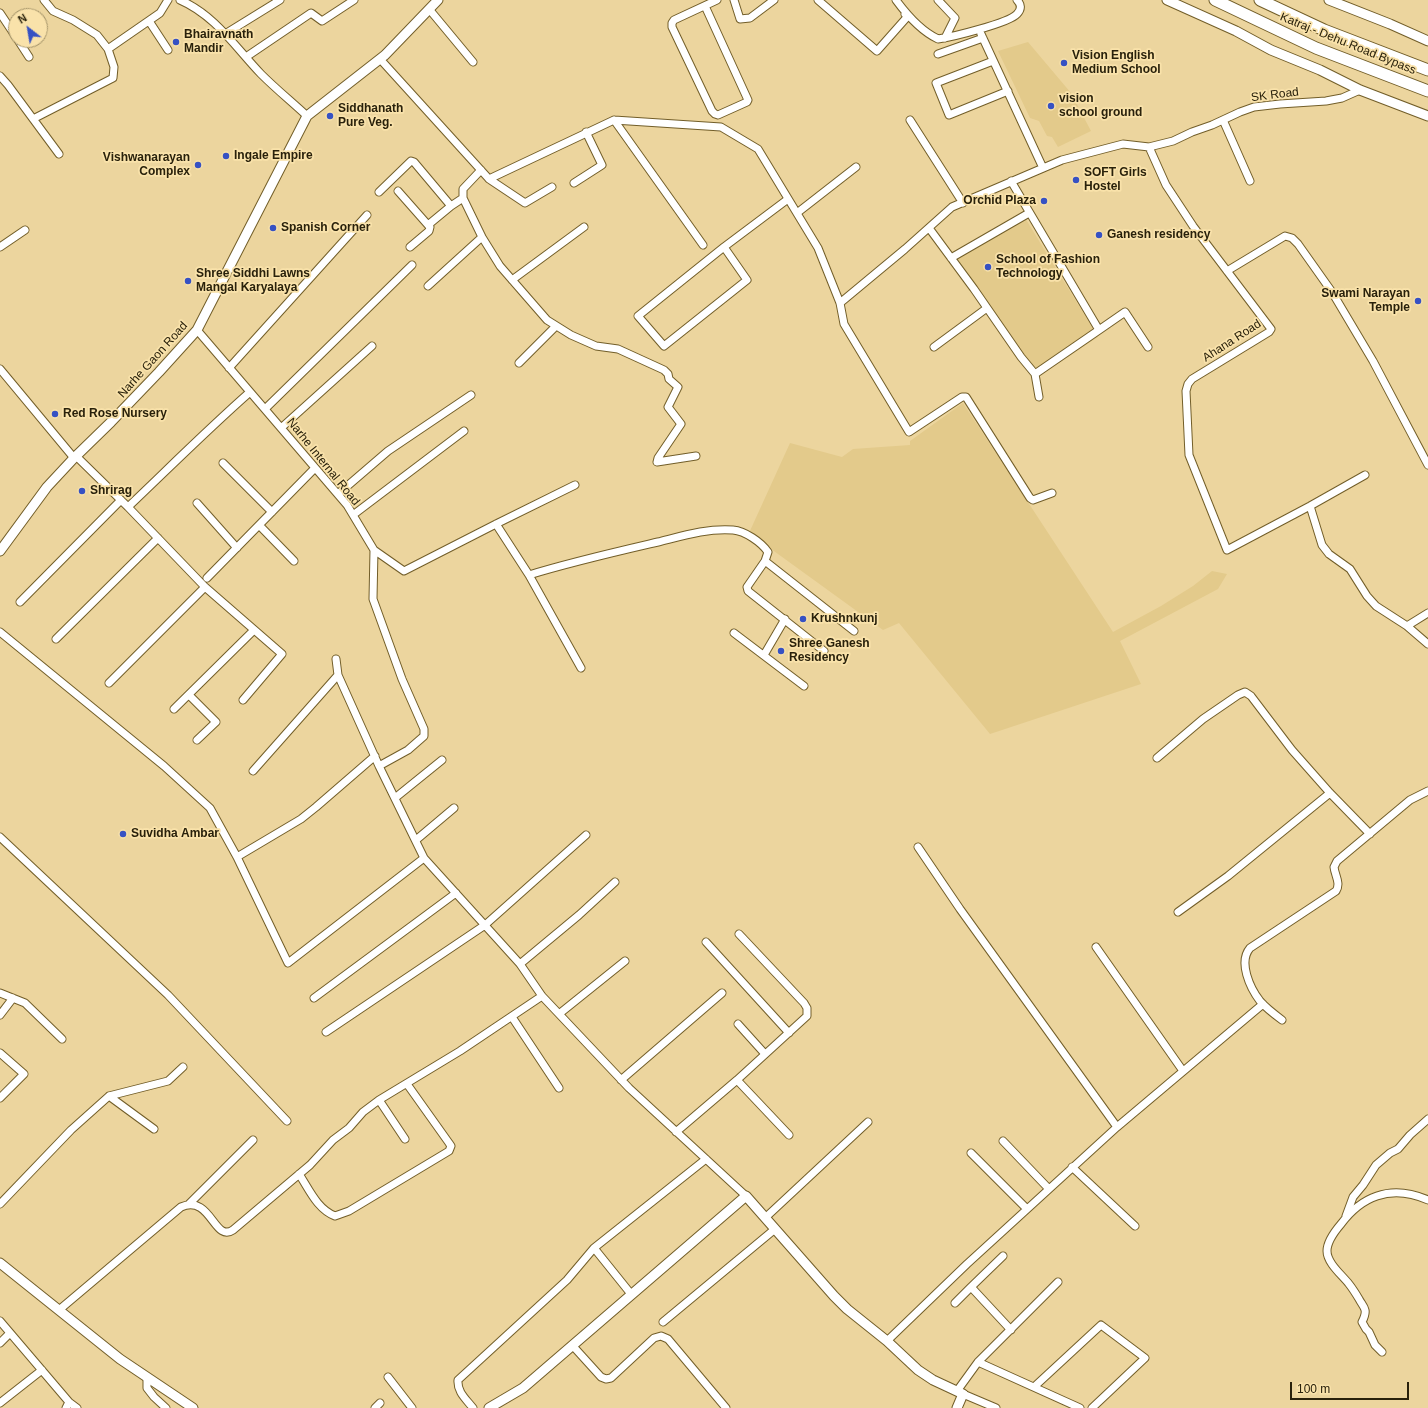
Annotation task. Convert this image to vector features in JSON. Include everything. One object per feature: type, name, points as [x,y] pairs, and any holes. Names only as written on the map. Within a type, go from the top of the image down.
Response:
[{"type":"highway","name":"Katraj - Dehu Road Bypass","points":[[1215,0],[1316,48],[1428,91]]},
{"type":"highway","name":"Katraj - Dehu Road Bypass","points":[[1260,0],[1324,30],[1428,70]]},
{"type":"street","points":[[33,119],[113,78],[114,67],[108,49],[97,35],[74,20],[53,11],[44,0]]},
{"type":"street","points":[[108,49],[160,13],[168,0]]},
{"type":"street","points":[[180,0],[190,4],[219,26],[262,75],[307,116],[380,59],[438,0]]},
{"type":"street","points":[[225,34],[280,0]]},
{"type":"street","points":[[246,56],[311,13],[322,21],[354,0]]},
{"type":"street","points":[[706,6],[748,100],[747,102],[718,115],[712,111],[672,27],[674,20],[717,0]]},
{"type":"street","points":[[734,0],[740,19],[750,18],[774,0]]},
{"type":"street","points":[[818,0],[877,50],[908,16]]},
{"type":"street","points":[[890,0],[932,36],[938,39],[994,25],[1017,14],[1020,10],[1020,4],[1017,0]]},
{"type":"street","points":[[896,0],[908,16]]},
{"type":"street","points":[[938,0],[955,18],[945,38]]},
{"type":"street","points":[[1167,0],[1236,31],[1271,50],[1320,70],[1360,90],[1428,116]]},
{"type":"street","points":[[1329,0],[1428,41]]},
{"type":"street","points":[[429,9],[473,62]]},
{"type":"street","points":[[0,13],[8,25]]},
{"type":"street","points":[[150,21],[168,50]]},
{"type":"street","points":[[938,54],[982,36],[1043,168]]},
{"type":"street","points":[[23,48],[29,57]]},
{"type":"street","points":[[380,59],[489,179],[525,203],[552,187]]},
{"type":"street","points":[[993,61],[936,83],[949,115],[1008,91]]},
{"type":"street","points":[[0,76],[8,84],[59,154]]},
{"type":"street","name":"SK Road","points":[[1150,147],[1173,141],[1254,107],[1326,101],[1342,98],[1360,90]]},
{"type":"street","name":"Narhe Gaon Road","points":[[0,551],[47,487],[111,422],[197,330],[307,116]]},
{"type":"street","points":[[489,179],[614,120],[722,127],[758,149],[818,248],[840,302],[844,324],[909,432],[962,397],[966,396],[1030,498],[1035,499],[1052,493]]},
{"type":"street","points":[[614,120],[703,245]]},
{"type":"street","points":[[910,120],[963,203]]},
{"type":"street","points":[[1223,120],[1250,181]]},
{"type":"street","points":[[574,183],[602,165],[586,132]]},
{"type":"street","points":[[840,302],[952,207],[1062,160],[1122,144],[1150,147]]},
{"type":"street","name":"Ahana Road","points":[[1150,147],[1166,185],[1193,226],[1271,329],[1269,332],[1192,379],[1188,384],[1186,391],[1189,456],[1227,550],[1310,506]]},
{"type":"street","points":[[379,192],[411,161],[414,162],[451,206]]},
{"type":"street","points":[[797,213],[856,167]]},
{"type":"street","points":[[481,170],[463,189],[463,198],[482,237],[500,266],[547,320],[556,326],[571,335],[596,346],[618,349],[664,370],[668,374],[669,379],[678,387],[668,407],[681,424],[658,458],[657,462],[696,456]]},
{"type":"street","points":[[1011,181],[1099,330]]},
{"type":"street","points":[[398,191],[430,228],[429,231],[410,247]]},
{"type":"street","points":[[428,225],[463,198]]},
{"type":"street","points":[[724,247],[747,280],[664,346],[638,316],[724,247],[788,199]]},
{"type":"street","points":[[952,258],[1030,213]]},
{"type":"street","points":[[229,368],[367,215]]},
{"type":"street","points":[[512,280],[584,227]]},
{"type":"street","points":[[929,228],[988,308],[1021,357],[1035,374],[1038,397]]},
{"type":"street","points":[[0,247],[25,230]]},
{"type":"street","points":[[1227,271],[1285,236],[1292,238],[1332,292],[1369,354],[1428,465]]},
{"type":"street","points":[[428,286],[482,237]]},
{"type":"street","points":[[265,409],[412,265]]},
{"type":"street","points":[[934,347],[988,308]]},
{"type":"street","points":[[1035,374],[1125,312],[1148,347]]},
{"type":"street","points":[[519,363],[556,326]]},
{"type":"street","name":"Narhe Internal Road","points":[[197,330],[338,494],[353,515],[374,550]]},
{"type":"street","points":[[281,428],[372,346]]},
{"type":"street","points":[[0,369],[75,457],[128,506],[205,586],[282,654],[243,700]]},
{"type":"street","points":[[128,506],[195,444],[217,421],[250,392]]},
{"type":"street","points":[[338,494],[388,451],[471,395]]},
{"type":"street","points":[[353,515],[464,431]]},
{"type":"street","points":[[223,463],[272,512]]},
{"type":"street","points":[[207,578],[315,468]]},
{"type":"street","points":[[1365,475],[1310,506],[1322,545],[1325,550],[1350,569],[1367,596],[1376,606],[1407,626],[1428,644]]},
{"type":"street","points":[[374,550],[404,571],[575,484]]},
{"type":"street","points":[[20,602],[120,500]]},
{"type":"street","points":[[197,503],[237,548]]},
{"type":"street","points":[[496,524],[529,575],[581,668]]},
{"type":"street","points":[[259,525],[294,561]]},
{"type":"street","points":[[529,575],[611,552],[706,531],[734,530],[748,536],[764,547],[768,552],[765,561],[747,587],[748,591],[824,651]]},
{"type":"street","points":[[56,639],[158,538]]},
{"type":"street","points":[[374,550],[373,599],[402,678],[424,730],[424,736],[408,750],[379,766]]},
{"type":"street","points":[[765,561],[854,632]]},
{"type":"street","points":[[109,683],[205,586]]},
{"type":"street","points":[[1407,626],[1428,613]]},
{"type":"street","points":[[764,655],[785,619]]},
{"type":"street","points":[[174,709],[254,630]]},
{"type":"street","points":[[0,632],[164,766],[210,808],[237,857],[288,963],[424,858]]},
{"type":"street","points":[[734,633],[804,686]]},
{"type":"street","points":[[336,658],[338,675],[379,766],[424,858],[520,964],[542,996],[621,1080],[746,1196],[847,1309],[887,1341],[918,1370],[933,1380],[996,1408]]},
{"type":"street","points":[[253,771],[338,675]]},
{"type":"street","points":[[1157,758],[1203,719],[1238,695],[1246,692],[1251,696],[1292,750],[1330,793],[1370,834]]},
{"type":"street","points":[[189,695],[216,722],[198,740]]},
{"type":"street","points":[[237,857],[301,819],[375,756]]},
{"type":"street","points":[[395,798],[442,760]]},
{"type":"street","points":[[1282,1020],[1263,1004],[1257,996],[1247,975],[1244,960],[1247,951],[1270,934],[1336,891],[1338,881],[1334,868],[1337,862],[1410,800],[1428,791]]},
{"type":"street","points":[[1178,912],[1228,876],[1330,793]]},
{"type":"street","points":[[416,840],[454,808]]},
{"type":"street","points":[[326,1032],[485,925],[586,835]]},
{"type":"street","points":[[0,837],[168,995],[286,1121]]},
{"type":"street","points":[[918,847],[960,909],[1117,1127]]},
{"type":"street","points":[[520,964],[579,915],[615,882]]},
{"type":"street","points":[[314,998],[456,893]]},
{"type":"street","points":[[676,1132],[737,1080],[807,1016],[807,1008],[739,934]]},
{"type":"street","points":[[706,942],[789,1033]]},
{"type":"street","points":[[1096,947],[1183,1071]]},
{"type":"street","points":[[559,1014],[625,961]]},
{"type":"street","points":[[0,993],[25,1003],[62,1039]]},
{"type":"street","points":[[621,1080],[722,993]]},
{"type":"street","points":[[189,1204],[198,1205],[220,1229],[230,1232],[310,1165],[333,1140],[349,1128],[363,1112],[379,1100],[407,1084],[542,996]]},
{"type":"street","points":[[0,1015],[13,998]]},
{"type":"street","points":[[887,1341],[967,1264],[1072,1167],[1117,1127],[1263,1004]]},
{"type":"street","points":[[512,1016],[559,1088]]},
{"type":"street","points":[[738,1024],[765,1054]]},
{"type":"street","points":[[0,1053],[24,1074],[0,1098]]},
{"type":"street","points":[[0,1204],[71,1130],[109,1096],[168,1081],[183,1067]]},
{"type":"street","points":[[737,1080],[789,1135]]},
{"type":"street","points":[[299,1174],[321,1207],[328,1213],[335,1216],[349,1212],[449,1151],[451,1146],[407,1084]]},
{"type":"street","points":[[109,1096],[154,1129]]},
{"type":"street","points":[[379,1100],[406,1139]]},
{"type":"street","points":[[1346,1217],[1353,1197],[1363,1186],[1376,1165],[1398,1149],[1410,1135],[1428,1119]]},
{"type":"street","points":[[765,1218],[868,1122]]},
{"type":"street","points":[[59,1310],[181,1207],[189,1204],[253,1140]]},
{"type":"street","points":[[1003,1141],[1049,1189]]},
{"type":"street","points":[[971,1153],[1027,1209]]},
{"type":"street","points":[[473,1408],[460,1392],[457,1386],[458,1380],[567,1280],[594,1248],[706,1159]]},
{"type":"street","points":[[1072,1167],[1135,1226]]},
{"type":"street","points":[[1382,1352],[1375,1345],[1362,1322],[1365,1316],[1364,1306],[1328,1256],[1327,1249],[1329,1243],[1346,1217],[1353,1210],[1368,1200],[1383,1194],[1397,1193],[1414,1195],[1428,1200]]},
{"type":"street","points":[[489,1408],[523,1388],[746,1196]]},
{"type":"street","points":[[663,1322],[775,1229]]},
{"type":"street","points":[[594,1248],[631,1294]]},
{"type":"street","points":[[956,1303],[1003,1256]]},
{"type":"street","points":[[2,1268],[59,1310],[120,1359],[193,1408]]},
{"type":"street","points":[[957,1408],[960,1393],[978,1362],[1058,1282]]},
{"type":"street","points":[[971,1287],[1011,1330]]},
{"type":"street","points":[[0,1321],[42,1370],[68,1405],[77,1408]]},
{"type":"street","points":[[1034,1387],[1102,1326],[1145,1358],[1092,1408]]},
{"type":"street","points":[[0,1342],[10,1334]]},
{"type":"street","points":[[572,1345],[601,1377],[606,1379],[611,1378],[654,1338],[661,1336],[668,1339],[726,1408]]},
{"type":"street","points":[[978,1362],[1080,1408]]},
{"type":"street","points":[[0,1402],[42,1370]]},
{"type":"street","points":[[147,1377],[147,1388],[166,1408]]},
{"type":"street","points":[[388,1377],[412,1408]]},
{"type":"shaded area","name":"vision school ground","points":[[1028,42],[1071,93],[1091,131],[1058,147],[1052,137],[1047,136],[1039,121],[1030,118],[998,51]]},
{"type":"shaded area","points":[[1022,213],[1098,337],[1039,376],[953,254]]},
{"type":"shaded area","points":[[963,403],[1113,632],[1161,606],[1193,586],[1212,571],[1227,574],[1218,589],[1120,641],[1141,684],[990,734],[899,623],[883,630],[749,533],[790,443],[842,457],[853,449],[910,445],[910,441]]},
{"type":"place","name":"Bhairavnath Mandir","points":[[176,42]]},
{"type":"place","name":"Vision English Medium School","points":[[1064,63]]},
{"type":"place","name":"vision school ground","points":[[1051,106]]},
{"type":"place","name":"Siddhanath Pure Veg.","points":[[330,116]]},
{"type":"place","name":"Ingale Empire","points":[[226,156]]},
{"type":"place","name":"Vishwanarayan Complex","points":[[198,165]]},
{"type":"place","name":"SOFT Girls Hostel","points":[[1076,180]]},
{"type":"place","name":"Orchid Plaza","points":[[1044,201]]},
{"type":"place","name":"Spanish Corner","points":[[273,228]]},
{"type":"place","name":"Ganesh residency","points":[[1099,235]]},
{"type":"place","name":"School of Fashion Technology","points":[[988,267]]},
{"type":"place","name":"Shree Siddhi Lawns Mangal Karyalaya","points":[[188,281]]},
{"type":"place","name":"Swami Narayan Temple","points":[[1418,301]]},
{"type":"place","name":"Red Rose Nursery","points":[[55,414]]},
{"type":"place","name":"Shrirag","points":[[82,491]]},
{"type":"place","name":"Krushnkunj","points":[[803,619]]},
{"type":"place","name":"Shree Ganesh Residency","points":[[781,651]]},
{"type":"place","name":"Suvidha Ambar","points":[[123,834]]}]
